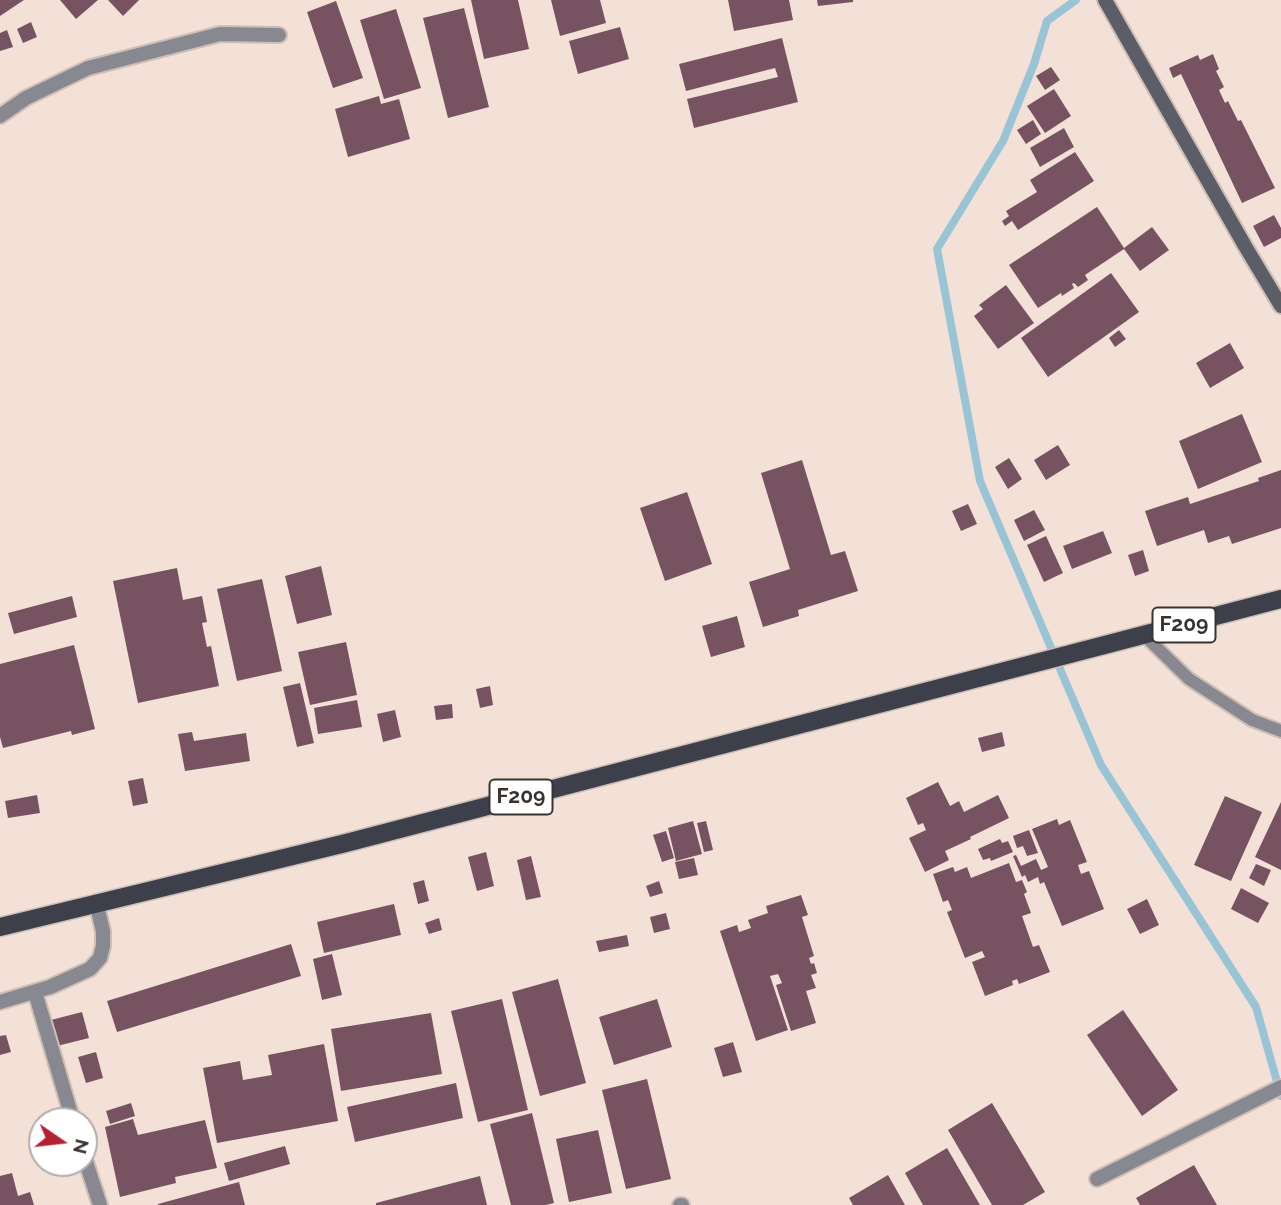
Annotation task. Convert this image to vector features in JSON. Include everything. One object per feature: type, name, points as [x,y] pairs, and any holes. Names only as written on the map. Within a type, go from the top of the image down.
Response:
[{"type":"main road","points":[[1109,6],[1281,306]]},
{"type":"main road","name":"F209","points":[[0,927],[346,843],[1281,599]]},
{"type":"street","points":[[0,116],[26,98],[88,68],[220,34],[279,35]]},
{"type":"street","points":[[0,1002],[35,992],[90,969],[100,958],[103,946],[103,932],[96,902]]},
{"type":"street","points":[[35,992],[69,1107]]},
{"type":"street","points":[[1097,1179],[1277,1090]]},
{"type":"street","points":[[91,1177],[100,1205]]},
{"type":"lane","points":[[1144,635],[1189,679],[1252,720],[1281,731]]},
{"type":"building","points":[[0,0],[24,0],[0,16]]},
{"type":"building","points":[[60,0],[98,0],[76,19]]},
{"type":"building","points":[[108,0],[139,0],[123,16]]},
{"type":"building","points":[[471,0],[518,0],[529,49],[484,59]]},
{"type":"building","points":[[551,0],[600,0],[606,23],[560,36]]},
{"type":"building","points":[[728,0],[789,0],[793,20],[734,31]]},
{"type":"building","points":[[817,0],[853,0],[853,2],[818,6]]},
{"type":"building","points":[[336,1],[363,78],[333,88],[307,12]]},
{"type":"building","points":[[464,8],[489,107],[448,118],[423,18]]},
{"type":"building","points":[[396,9],[421,88],[384,99],[360,20]]},
{"type":"building","points":[[31,22],[37,37],[23,43],[17,29]]},
{"type":"building","points":[[620,27],[629,59],[578,74],[569,41]]},
{"type":"building","points":[[7,30],[13,47],[0,51],[0,33]]},
{"type":"building","points":[[782,38],[798,102],[694,128],[687,99],[778,77],[775,68],[686,91],[679,64]]},
{"type":"building","points":[[1213,54],[1219,69],[1216,71],[1224,87],[1219,90],[1225,103],[1228,101],[1238,121],[1241,120],[1275,188],[1242,203],[1181,74],[1173,78],[1169,68],[1198,55],[1200,60]]},
{"type":"building","points":[[1051,67],[1060,80],[1045,90],[1036,76]]},
{"type":"building","points":[[1054,89],[1071,116],[1045,133],[1027,106]]},
{"type":"building","points":[[379,96],[381,104],[399,99],[410,139],[348,157],[335,109]]},
{"type":"building","points":[[1033,120],[1041,134],[1026,144],[1017,130]]},
{"type":"building","points":[[1064,128],[1074,147],[1040,167],[1030,148]]},
{"type":"building","points":[[1075,152],[1094,181],[1018,230],[1012,221],[1005,226],[1002,221],[1009,216],[1006,211],[1037,192],[1030,180]]},
{"type":"building","points":[[1097,207],[1124,248],[1152,227],[1169,250],[1140,271],[1124,249],[1085,275],[1088,280],[1078,287],[1072,284],[1074,288],[1038,308],[1009,265]]},
{"type":"building","points":[[1274,215],[1281,228],[1281,238],[1264,247],[1253,226]]},
{"type":"building","points":[[1111,273],[1139,312],[1048,377],[1021,338]]},
{"type":"building","points":[[1006,285],[1034,323],[998,349],[974,316],[983,309],[979,305]]},
{"type":"building","points":[[1119,330],[1126,339],[1115,347],[1109,338]]},
{"type":"building","points":[[1230,343],[1244,368],[1210,388],[1196,363]]},
{"type":"building","points":[[1242,414],[1262,462],[1198,489],[1179,441]]},
{"type":"building","points":[[1058,445],[1070,465],[1046,480],[1034,460]]},
{"type":"building","points":[[1009,458],[1022,479],[1008,489],[995,467]]},
{"type":"building","points":[[802,460],[831,555],[845,551],[858,591],[798,610],[799,616],[763,627],[749,582],[790,569],[761,473]]},
{"type":"building","points":[[1281,470],[1281,528],[1232,544],[1229,536],[1208,543],[1204,530],[1157,546],[1145,511],[1188,497],[1190,504],[1259,481],[1258,478]]},
{"type":"building","points":[[687,492],[712,564],[665,581],[640,508]]},
{"type":"building","points":[[968,504],[977,524],[961,531],[952,511]]},
{"type":"building","points":[[1034,510],[1045,530],[1024,541],[1014,520]]},
{"type":"building","points":[[1103,531],[1112,553],[1072,569],[1063,546]]},
{"type":"building","points":[[1046,536],[1063,573],[1044,582],[1027,545]]},
{"type":"building","points":[[1143,550],[1149,571],[1135,576],[1128,555]]},
{"type":"building","points":[[321,566],[332,615],[297,624],[285,576]]},
{"type":"building","points":[[177,568],[183,600],[202,596],[207,622],[202,623],[207,647],[211,646],[219,686],[138,703],[113,581]]},
{"type":"building","points":[[262,579],[282,671],[237,681],[217,589]]},
{"type":"building","points":[[72,596],[77,617],[14,634],[8,613]]},
{"type":"building","points":[[737,616],[745,647],[711,657],[702,626]]},
{"type":"building","points":[[346,642],[357,695],[310,705],[298,652]]},
{"type":"building","points":[[74,645],[95,729],[72,735],[71,731],[3,748],[0,737],[0,664]]},
{"type":"building","points":[[300,683],[314,743],[297,747],[283,687]]},
{"type":"building","points":[[490,686],[493,705],[480,708],[476,689]]},
{"type":"building","points":[[357,700],[362,727],[318,734],[314,708]]},
{"type":"building","points":[[452,704],[453,718],[436,720],[434,706]]},
{"type":"building","points":[[395,710],[401,737],[383,742],[377,714]]},
{"type":"building","points":[[192,732],[194,741],[246,733],[250,761],[185,771],[178,734]]},
{"type":"building","points":[[1002,732],[1005,746],[982,752],[978,738]]},
{"type":"building","points":[[143,778],[148,803],[133,806],[128,781]]},
{"type":"building","points":[[938,782],[950,806],[959,801],[964,812],[998,795],[1009,818],[945,851],[949,860],[925,872],[909,838],[926,830],[923,823],[918,825],[906,798]]},
{"type":"building","points":[[37,795],[40,813],[8,818],[5,801]]},
{"type":"building","points":[[1225,796],[1262,812],[1231,881],[1194,865]]},
{"type":"building","points":[[1281,802],[1281,870],[1255,857]]},
{"type":"building","points":[[1057,819],[1059,825],[1070,820],[1087,862],[1078,865],[1081,874],[1089,871],[1104,909],[1062,926],[1044,882],[1040,884],[1038,877],[1028,882],[1025,875],[1022,877],[1013,856],[1016,855],[1021,866],[1036,859],[1041,870],[1048,867],[1032,829]]},
{"type":"building","points":[[693,821],[702,854],[676,861],[668,828]]},
{"type":"building","points":[[706,821],[713,850],[704,852],[697,823]]},
{"type":"building","points":[[1029,830],[1038,853],[1027,856],[1023,846],[1017,848],[1013,836]]},
{"type":"building","points":[[666,831],[674,858],[662,862],[653,835]]},
{"type":"building","points":[[1000,839],[1002,843],[1008,841],[1013,852],[991,861],[990,858],[983,860],[978,849]]},
{"type":"building","points":[[486,852],[494,886],[477,891],[468,857]]},
{"type":"building","points":[[531,856],[541,897],[526,900],[517,860]]},
{"type":"building","points":[[694,858],[698,875],[679,879],[675,862]]},
{"type":"building","points":[[1009,863],[1016,882],[1022,880],[1027,892],[1024,894],[1031,913],[1022,916],[1033,947],[1039,945],[1050,972],[1019,984],[1017,979],[1012,981],[1013,985],[985,996],[972,962],[985,957],[982,951],[965,958],[947,912],[952,910],[948,900],[943,902],[933,874],[953,867],[955,872],[967,867],[971,878]]},
{"type":"building","points":[[1256,864],[1271,870],[1264,886],[1249,878]]},
{"type":"building","points":[[424,880],[429,901],[418,904],[413,883]]},
{"type":"building","points":[[659,881],[663,893],[650,897],[646,886]]},
{"type":"building","points":[[1241,888],[1269,903],[1258,923],[1231,909]]},
{"type":"building","points":[[801,895],[808,915],[802,917],[814,956],[809,958],[817,973],[811,975],[816,988],[806,991],[816,1023],[791,1031],[776,985],[782,983],[778,974],[770,976],[788,1030],[756,1041],[720,931],[737,925],[739,932],[751,928],[748,920],[768,913],[766,906]]},
{"type":"building","points":[[1147,899],[1159,925],[1140,934],[1127,909]]},
{"type":"building","points":[[394,904],[401,935],[324,953],[317,922]]},
{"type":"building","points":[[666,913],[670,929],[654,933],[650,917]]},
{"type":"building","points":[[439,918],[442,930],[429,934],[425,923]]},
{"type":"building","points":[[627,935],[629,946],[599,952],[596,941]]},
{"type":"building","points":[[291,944],[301,976],[117,1032],[107,1001]]},
{"type":"building","points":[[332,954],[342,995],[322,1000],[313,959]]},
{"type":"building","points":[[558,979],[586,1083],[540,1096],[512,992]]},
{"type":"building","points":[[502,999],[528,1110],[478,1122],[451,1011]]},
{"type":"building","points":[[657,999],[672,1047],[614,1065],[599,1017]]},
{"type":"building","points":[[1123,1010],[1178,1090],[1142,1116],[1087,1035]]},
{"type":"building","points":[[82,1012],[89,1038],[57,1046],[51,1020]]},
{"type":"building","points":[[431,1013],[442,1074],[341,1091],[331,1029]]},
{"type":"building","points":[[6,1035],[11,1052],[0,1055],[0,1036]]},
{"type":"building","points":[[733,1042],[742,1072],[723,1077],[714,1048]]},
{"type":"building","points":[[324,1044],[338,1121],[217,1143],[203,1068],[240,1061],[243,1080],[272,1075],[268,1055]]},
{"type":"building","points":[[96,1052],[103,1078],[86,1083],[78,1057]]},
{"type":"building","points":[[647,1079],[671,1179],[626,1189],[602,1090]]},
{"type":"building","points":[[456,1083],[463,1118],[355,1142],[347,1107]]},
{"type":"building","points":[[131,1103],[135,1116],[110,1124],[106,1111]]},
{"type":"building","points":[[992,1103],[1045,1192],[1023,1205],[992,1205],[948,1130]]},
{"type":"building","points":[[532,1113],[554,1203],[511,1205],[490,1124]]},
{"type":"building","points":[[133,1119],[138,1135],[205,1120],[217,1168],[175,1177],[176,1183],[120,1197],[105,1127]]},
{"type":"building","points":[[598,1130],[612,1193],[569,1202],[556,1139]]},
{"type":"building","points":[[285,1146],[290,1164],[229,1181],[224,1163]]},
{"type":"building","points":[[947,1148],[980,1205],[923,1205],[905,1173]]},
{"type":"building","points":[[1194,1165],[1217,1205],[1140,1205],[1136,1198]]},
{"type":"building","points":[[12,1173],[18,1196],[30,1192],[34,1205],[0,1205],[0,1176]]},
{"type":"building","points":[[888,1175],[905,1205],[853,1205],[849,1198]]},
{"type":"building","points":[[480,1176],[487,1205],[376,1205],[376,1203]]},
{"type":"building","points":[[239,1182],[245,1205],[158,1205],[158,1204]]},
{"type":"waterway","points":[[1076,0],[1047,21],[1034,64],[1003,141],[937,249],[980,481],[1101,765],[1256,1007],[1281,1096]]}]
